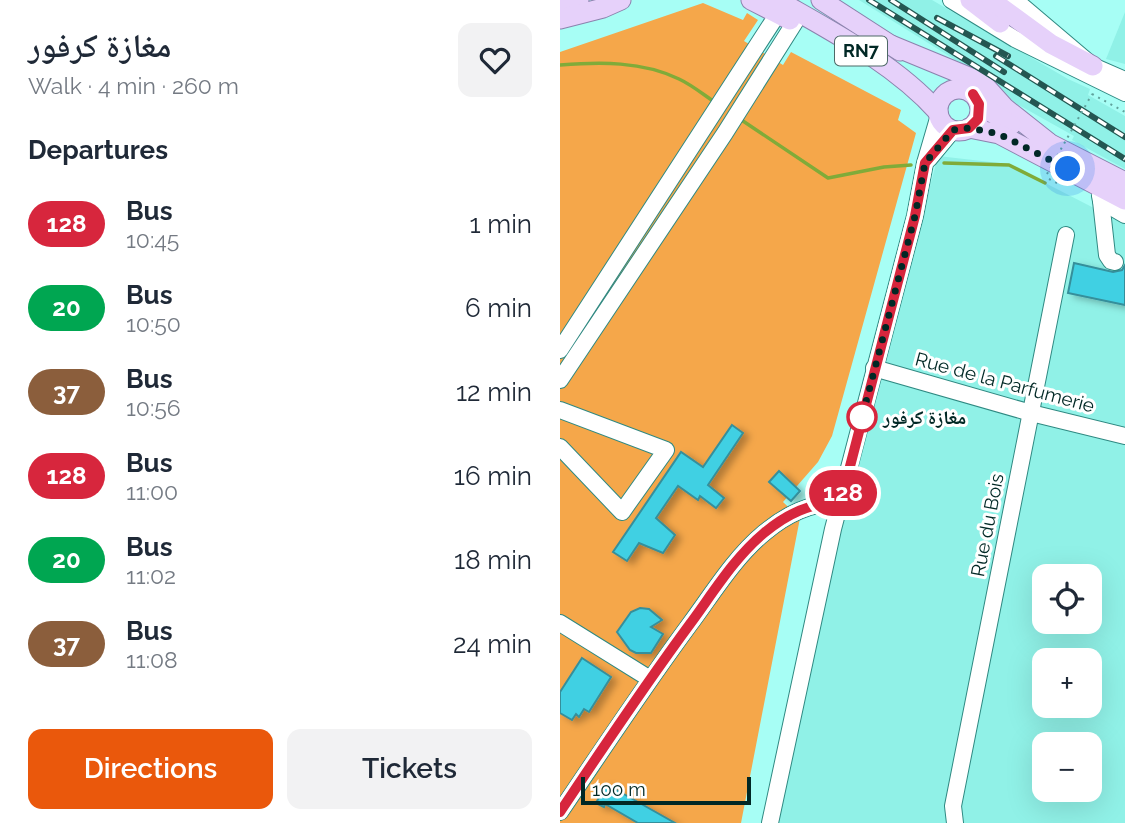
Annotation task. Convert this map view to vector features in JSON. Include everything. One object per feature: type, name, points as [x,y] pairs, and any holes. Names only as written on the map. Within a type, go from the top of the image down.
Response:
[{"type":"main road","points":[[560,6],[579,0]]},
{"type":"main road","points":[[560,19],[603,8],[621,0]]},
{"type":"main road","points":[[751,0],[820,24]]},
{"type":"main road","name":"RN7","points":[[821,0],[973,97],[997,117],[1125,182]]},
{"type":"main road","points":[[970,0],[1042,52]]},
{"type":"main road","points":[[991,0],[1051,44],[1093,66]]},
{"type":"main road","name":"RN7","points":[[783,12],[820,24],[905,80],[939,114],[947,127],[961,129]]},
{"type":"main road","name":"RN7","points":[[891,45],[976,80],[988,88],[1005,108],[1048,142]]},
{"type":"main road","points":[[939,114],[940,101],[949,92],[960,89],[973,97],[978,119],[961,129]]},
{"type":"main road","points":[[961,129],[999,134],[1100,194],[1125,200]]},
{"type":"street","points":[[951,0],[991,26],[1125,93]]},
{"type":"street","points":[[1015,0],[1093,66],[1125,80]]},
{"type":"street","points":[[560,350],[709,119],[783,12]]},
{"type":"street","points":[[560,380],[725,133],[783,12]]},
{"type":"street","points":[[770,823],[841,501],[939,114]]},
{"type":"street","points":[[925,163],[961,129]]},
{"type":"street","points":[[1100,194],[1125,215]]},
{"type":"street","points":[[1100,194],[1107,255],[1115,262]]},
{"type":"street","name":"Rue du Bois","points":[[955,823],[953,806],[1066,235]]},
{"type":"street","name":"Rue de la Parfumerie","points":[[874,368],[1031,413],[1125,436]]},
{"type":"street","points":[[560,410],[666,450],[622,512],[560,447]]},
{"type":"street","points":[[560,812],[650,679],[741,555],[765,532],[807,507],[816,503],[841,501]]},
{"type":"street","points":[[560,623],[650,679]]},
{"type":"path","points":[[1047,174],[1092,94],[1124,112]]},
{"type":"shaded area","points":[[859,0],[932,0],[1090,89],[1088,95],[1125,116],[1125,169],[1072,140],[1074,136],[1015,103],[1002,89]]},
{"type":"shaded area","points":[[703,3],[743,20],[747,13],[758,20],[744,41],[783,65],[791,52],[901,110],[898,120],[916,133],[832,436],[818,462],[783,502],[800,518],[741,823],[560,823],[560,52]]},
{"type":"shaded area","points":[[1125,12],[1125,64],[1106,59]]},
{"type":"shaded area","points":[[938,156],[1008,164],[1125,224],[1125,823],[778,823],[814,627]]},
{"type":"building","points":[[1074,263],[1113,272],[1122,270],[1125,265],[1125,305],[1068,293]]},
{"type":"building","points":[[732,425],[743,433],[708,485],[724,498],[716,508],[700,496],[698,500],[678,486],[656,518],[675,535],[663,553],[639,543],[627,561],[613,552],[681,452],[703,467]]},
{"type":"building","points":[[779,471],[800,491],[791,501],[769,482]]},
{"type":"building","points":[[640,608],[649,609],[662,620],[651,627],[663,634],[651,653],[636,653],[630,650],[617,632],[631,612]]},
{"type":"building","points":[[582,658],[611,677],[589,712],[584,709],[579,717],[576,714],[572,720],[560,713],[560,692]]},
{"type":"building","points":[[606,784],[675,823],[638,823],[605,804],[604,807],[596,803]]},
{"type":"waterway","points":[[560,65],[605,63],[650,69],[684,81],[716,103]]},
{"type":"waterway","points":[[740,119],[828,178],[884,167],[911,165]]},
{"type":"waterway","points":[[944,163],[1009,165],[1045,183]]},
{"type":"railway","points":[[869,0],[1125,159]]},
{"type":"railway","points":[[891,0],[1004,72]]},
{"type":"railway","points":[[937,18],[1008,56]]},
{"type":"railway","points":[[996,56],[1125,137]]},
{"type":"bus line","name":"128","points":[[560,812],[650,679],[741,555],[765,532],[799,510],[816,503],[841,501],[915,216],[925,163],[953,130],[962,131],[969,128],[978,119],[980,109],[973,94]]},
{"type":"place","name":"مغازة كرفور","points":[[862,417]]},
{"type":"route","points":[[862,417],[861,421],[915,216],[925,163],[953,130],[962,131],[969,128],[999,134],[1068,169]]}]
